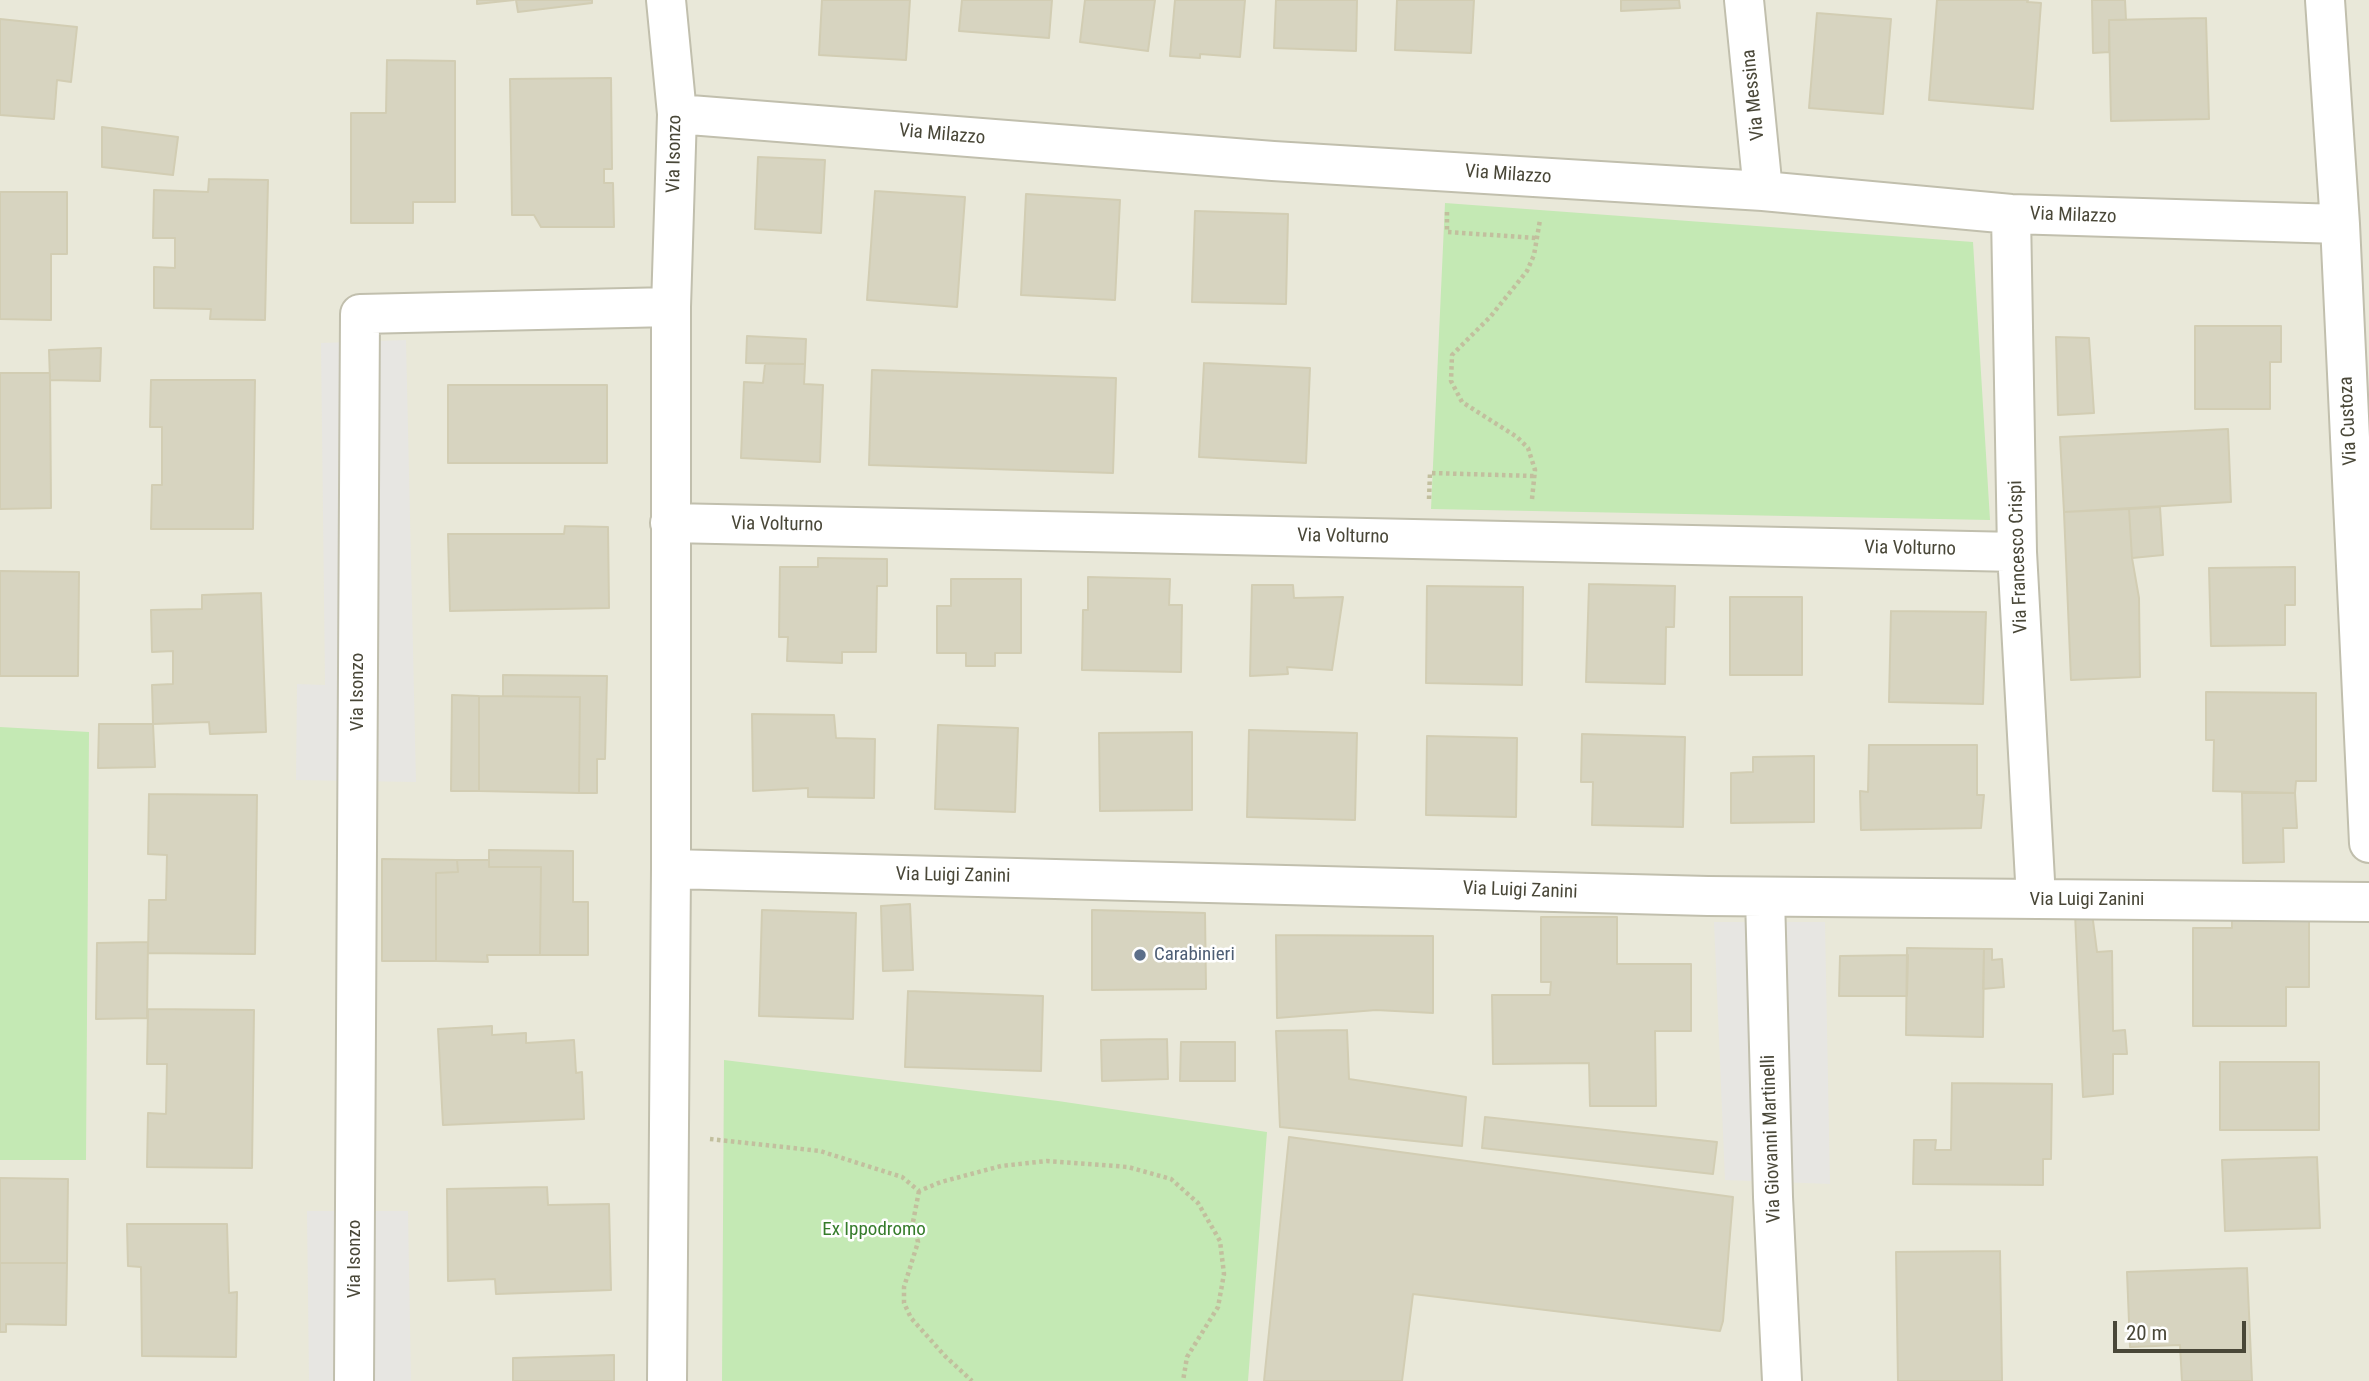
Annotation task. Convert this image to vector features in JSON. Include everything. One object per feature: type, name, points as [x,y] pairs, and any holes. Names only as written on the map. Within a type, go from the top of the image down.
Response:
[{"type":"street","name":"Via Isonzo","points":[[666,0],[677,114],[671,307],[667,1381]]},
{"type":"street","name":"Via Messina","points":[[1744,0],[1763,191]]},
{"type":"street","name":"Via Custoza","points":[[2325,0],[2340,224],[2355,270],[2369,843]]},
{"type":"street","name":"Via Milazzo","points":[[677,114],[1273,161],[1763,191],[2011,214],[2340,224]]},
{"type":"street","name":"Via Francesco Crispi","points":[[2011,214],[2017,552],[2036,899]]},
{"type":"street","name":"Via Isonzo","points":[[354,1381],[360,314],[671,307]]},
{"type":"street","name":"Via Volturno","points":[[670,523],[2017,552]]},
{"type":"street","name":"Via Luigi Zanini","points":[[671,869],[1765,897],[2369,902]]},
{"type":"street","name":"Via Giovanni Martinelli","points":[[1765,897],[1773,1197],[1782,1381]]},
{"type":"path","points":[[1531,509],[1535,470],[1528,448],[1517,437],[1462,402],[1451,381],[1452,355],[1491,316],[1527,271],[1538,239],[1542,177]]},
{"type":"path","points":[[1447,208],[1447,232],[1538,239]]},
{"type":"path","points":[[1428,539],[1430,473],[1534,476]]},
{"type":"path","points":[[667,1134],[820,1151],[902,1177],[919,1191]]},
{"type":"path","points":[[919,1191],[941,1182],[1001,1166],[1047,1161],[1128,1167],[1171,1179],[1198,1203],[1220,1241],[1224,1273],[1218,1307],[1187,1357],[1183,1381]]},
{"type":"path","points":[[919,1191],[913,1222],[918,1242],[904,1287],[904,1303],[911,1318],[972,1381]]},
{"type":"shaded area","points":[[0,0],[2369,0],[2369,1381],[0,1381]]},
{"type":"shaded area","points":[[406,340],[416,782],[296,780],[297,684],[325,685],[321,343]]},
{"type":"shaded area","points":[[1714,922],[1825,922],[1830,1184],[1725,1180]]},
{"type":"shaded area","points":[[307,1211],[408,1211],[411,1381],[309,1381]]},
{"type":"green space","points":[[1445,203],[1973,242],[1990,520],[1431,509]]},
{"type":"green space","points":[[0,727],[89,732],[86,1160],[0,1160]]},
{"type":"green space","name":"Ex Ippodromo","points":[[724,1060],[1058,1101],[1267,1132],[1248,1381],[722,1381]]},
{"type":"building","points":[[477,0],[514,0],[477,4]]},
{"type":"building","points":[[516,0],[592,0],[592,3],[518,12]]},
{"type":"building","points":[[822,0],[910,0],[906,60],[819,55]]},
{"type":"building","points":[[962,0],[1052,0],[1049,38],[959,31]]},
{"type":"building","points":[[1085,0],[1155,0],[1148,51],[1080,42]]},
{"type":"building","points":[[1175,0],[1245,0],[1240,57],[1200,54],[1200,58],[1170,56]]},
{"type":"building","points":[[1276,0],[1357,0],[1356,51],[1274,48]]},
{"type":"building","points":[[1397,0],[1474,0],[1471,53],[1395,50]]},
{"type":"building","points":[[1621,0],[1679,0],[1680,8],[1621,11]]},
{"type":"building","points":[[1937,0],[2028,0],[2027,2],[2041,3],[2033,109],[1929,100]]},
{"type":"building","points":[[2092,0],[2125,0],[2126,20],[2109,20],[2109,52],[2093,53]]},
{"type":"building","points":[[1817,13],[1891,19],[1883,114],[1809,108]]},
{"type":"building","points":[[2206,18],[2209,119],[2111,121],[2109,20]]},
{"type":"building","points":[[0,19],[77,27],[71,82],[57,80],[54,119],[0,115]]},
{"type":"building","points":[[387,60],[455,61],[455,202],[413,202],[413,223],[351,223],[351,113],[386,113]]},
{"type":"building","points":[[611,78],[612,169],[604,169],[604,183],[613,183],[614,227],[541,227],[534,215],[512,215],[510,79]]},
{"type":"building","points":[[102,127],[178,137],[173,175],[102,167]]},
{"type":"building","points":[[758,157],[825,160],[821,233],[755,229]]},
{"type":"building","points":[[209,179],[268,180],[265,320],[210,319],[211,309],[154,308],[154,267],[175,268],[175,238],[153,238],[154,190],[208,192]]},
{"type":"building","points":[[875,191],[965,197],[957,307],[867,300]]},
{"type":"building","points":[[0,192],[67,192],[67,254],[51,254],[51,320],[0,319]]},
{"type":"building","points":[[1026,194],[1120,200],[1115,300],[1021,295]]},
{"type":"building","points":[[1195,211],[1288,214],[1286,304],[1192,302]]},
{"type":"building","points":[[2195,326],[2281,326],[2281,362],[2270,362],[2270,409],[2195,409]]},
{"type":"building","points":[[747,336],[806,339],[805,364],[746,363]]},
{"type":"building","points":[[2056,337],[2089,338],[2094,413],[2058,415]]},
{"type":"building","points":[[101,348],[100,381],[50,380],[49,350]]},
{"type":"building","points":[[1204,363],[1310,368],[1306,463],[1199,457]]},
{"type":"building","points":[[765,364],[805,364],[804,384],[823,385],[820,462],[741,458],[744,382],[763,383]]},
{"type":"building","points":[[872,370],[1116,378],[1113,473],[869,465]]},
{"type":"building","points":[[0,373],[50,373],[51,508],[0,509]]},
{"type":"building","points":[[151,380],[255,380],[253,529],[151,529],[152,485],[162,485],[162,427],[150,427]]},
{"type":"building","points":[[448,385],[607,385],[607,463],[448,463]]},
{"type":"building","points":[[2228,429],[2231,502],[2064,512],[2060,437]]},
{"type":"building","points":[[2160,507],[2163,555],[2132,558],[2129,509]]},
{"type":"building","points":[[2129,509],[2132,558],[2139,598],[2140,677],[2071,680],[2064,512]]},
{"type":"building","points":[[565,526],[608,527],[609,608],[450,611],[448,534],[564,534]]},
{"type":"building","points":[[818,558],[887,559],[887,586],[877,586],[876,652],[842,652],[842,663],[787,661],[788,637],[779,637],[780,567],[818,567]]},
{"type":"building","points":[[2295,567],[2295,605],[2285,605],[2285,645],[2211,646],[2209,568]]},
{"type":"building","points":[[0,571],[79,572],[78,676],[0,676]]},
{"type":"building","points":[[1088,577],[1170,579],[1169,605],[1182,605],[1181,672],[1082,670],[1083,610],[1088,610]]},
{"type":"building","points":[[951,579],[1021,579],[1021,653],[995,653],[995,666],[966,666],[966,653],[937,653],[937,606],[951,606]]},
{"type":"building","points":[[1589,584],[1675,586],[1674,627],[1666,627],[1665,684],[1586,682]]},
{"type":"building","points":[[1252,585],[1293,585],[1294,598],[1343,597],[1332,670],[1287,667],[1288,674],[1250,676]]},
{"type":"building","points":[[1427,586],[1523,587],[1522,685],[1426,683]]},
{"type":"building","points":[[261,593],[266,732],[210,734],[209,722],[153,724],[152,685],[173,684],[173,651],[152,652],[151,610],[202,609],[202,595]]},
{"type":"building","points":[[1730,597],[1802,597],[1802,675],[1730,675]]},
{"type":"building","points":[[1891,611],[1986,612],[1983,704],[1889,702]]},
{"type":"building","points":[[503,675],[607,676],[605,759],[597,759],[597,793],[579,793],[580,697],[503,696]]},
{"type":"building","points":[[2206,692],[2316,693],[2316,781],[2296,781],[2295,793],[2213,791],[2214,740],[2206,740]]},
{"type":"building","points":[[452,695],[479,696],[479,791],[451,791]]},
{"type":"building","points":[[479,696],[580,697],[579,793],[479,791]]},
{"type":"building","points":[[752,714],[834,715],[836,738],[875,739],[874,798],[808,797],[808,788],[753,791]]},
{"type":"building","points":[[99,724],[153,724],[155,767],[98,768]]},
{"type":"building","points":[[938,725],[1018,728],[1015,812],[935,809]]},
{"type":"building","points":[[1249,730],[1357,733],[1355,820],[1247,817]]},
{"type":"building","points":[[1192,732],[1192,810],[1100,811],[1099,733]]},
{"type":"building","points":[[1582,734],[1685,737],[1683,827],[1592,825],[1593,782],[1581,782]]},
{"type":"building","points":[[1427,736],[1517,738],[1516,817],[1426,815]]},
{"type":"building","points":[[1869,745],[1977,745],[1977,795],[1984,795],[1981,828],[1861,830],[1860,791],[1868,792]]},
{"type":"building","points":[[1814,756],[1814,822],[1731,823],[1731,773],[1753,772],[1753,757]]},
{"type":"building","points":[[2242,793],[2295,793],[2297,828],[2283,828],[2284,862],[2243,863]]},
{"type":"building","points":[[149,794],[257,795],[255,954],[148,953],[149,900],[166,900],[167,855],[148,854]]},
{"type":"building","points":[[489,850],[573,851],[573,902],[588,902],[588,955],[540,955],[541,867],[489,867]]},
{"type":"building","points":[[382,859],[457,860],[458,872],[436,873],[436,961],[382,961]]},
{"type":"building","points":[[457,860],[489,860],[489,867],[541,867],[540,955],[487,955],[488,962],[436,961],[436,873],[458,872]]},
{"type":"building","points":[[910,904],[913,970],[883,971],[881,906]]},
{"type":"building","points":[[762,910],[856,913],[853,1019],[759,1016]]},
{"type":"building","points":[[1092,910],[1205,913],[1206,989],[1092,990]]},
{"type":"building","points":[[2075,913],[2092,913],[2097,952],[2112,951],[2113,1031],[2125,1030],[2127,1054],[2113,1054],[2113,1094],[2083,1097]]},
{"type":"building","points":[[1541,917],[1617,917],[1617,964],[1691,964],[1691,1031],[1655,1031],[1656,1106],[1590,1106],[1589,1063],[1493,1064],[1492,995],[1550,995],[1551,982],[1541,982]]},
{"type":"building","points":[[2232,920],[2309,920],[2309,987],[2286,987],[2286,1026],[2193,1026],[2193,928],[2232,928]]},
{"type":"building","points":[[1276,935],[1433,936],[1433,1013],[1376,1010],[1277,1018]]},
{"type":"building","points":[[148,942],[147,1018],[96,1019],[97,943]]},
{"type":"building","points":[[1907,948],[1984,949],[1983,1037],[1906,1035]]},
{"type":"building","points":[[1984,949],[1992,949],[1992,960],[2002,959],[2004,987],[1983,989]]},
{"type":"building","points":[[1908,955],[1907,996],[1839,996],[1840,956]]},
{"type":"building","points":[[908,991],[1043,996],[1041,1071],[905,1067]]},
{"type":"building","points":[[148,1009],[254,1010],[252,1168],[147,1167],[148,1113],[166,1114],[167,1064],[147,1064]]},
{"type":"building","points":[[492,1026],[492,1035],[526,1033],[526,1043],[574,1040],[576,1073],[582,1072],[584,1119],[443,1125],[438,1029]]},
{"type":"building","points":[[1347,1030],[1349,1079],[1466,1097],[1462,1146],[1280,1127],[1276,1031]]},
{"type":"building","points":[[1167,1039],[1168,1079],[1102,1081],[1101,1040]]},
{"type":"building","points":[[1181,1042],[1235,1042],[1235,1081],[1180,1081]]},
{"type":"building","points":[[2220,1062],[2319,1062],[2319,1130],[2220,1130]]},
{"type":"building","points":[[1952,1083],[2052,1084],[2051,1159],[2043,1159],[2043,1185],[1913,1184],[1914,1140],[1936,1140],[1935,1150],[1951,1150]]},
{"type":"building","points":[[1485,1117],[1717,1142],[1713,1174],[1482,1148]]},
{"type":"building","points":[[1289,1137],[1733,1197],[1720,1331],[1413,1294],[1402,1381],[1264,1381]]},
{"type":"building","points":[[2317,1157],[2320,1228],[2225,1231],[2222,1160]]},
{"type":"building","points":[[0,1178],[68,1179],[67,1263],[0,1263]]},
{"type":"building","points":[[547,1187],[548,1205],[609,1204],[611,1290],[496,1294],[495,1279],[448,1281],[447,1189]]},
{"type":"building","points":[[127,1224],[227,1224],[229,1293],[237,1292],[236,1357],[142,1356],[141,1267],[128,1266]]},
{"type":"building","points":[[2000,1251],[2002,1381],[1898,1381],[1896,1252]]},
{"type":"building","points":[[0,1263],[67,1263],[66,1325],[6,1324],[6,1332],[0,1332]]},
{"type":"building","points":[[2247,1268],[2252,1381],[2182,1381],[2180,1345],[2130,1347],[2127,1272]]},
{"type":"building","points":[[614,1355],[614,1381],[513,1381],[513,1358]]},
{"type":"place","name":"Carabinieri","points":[[1140,955]]}]
